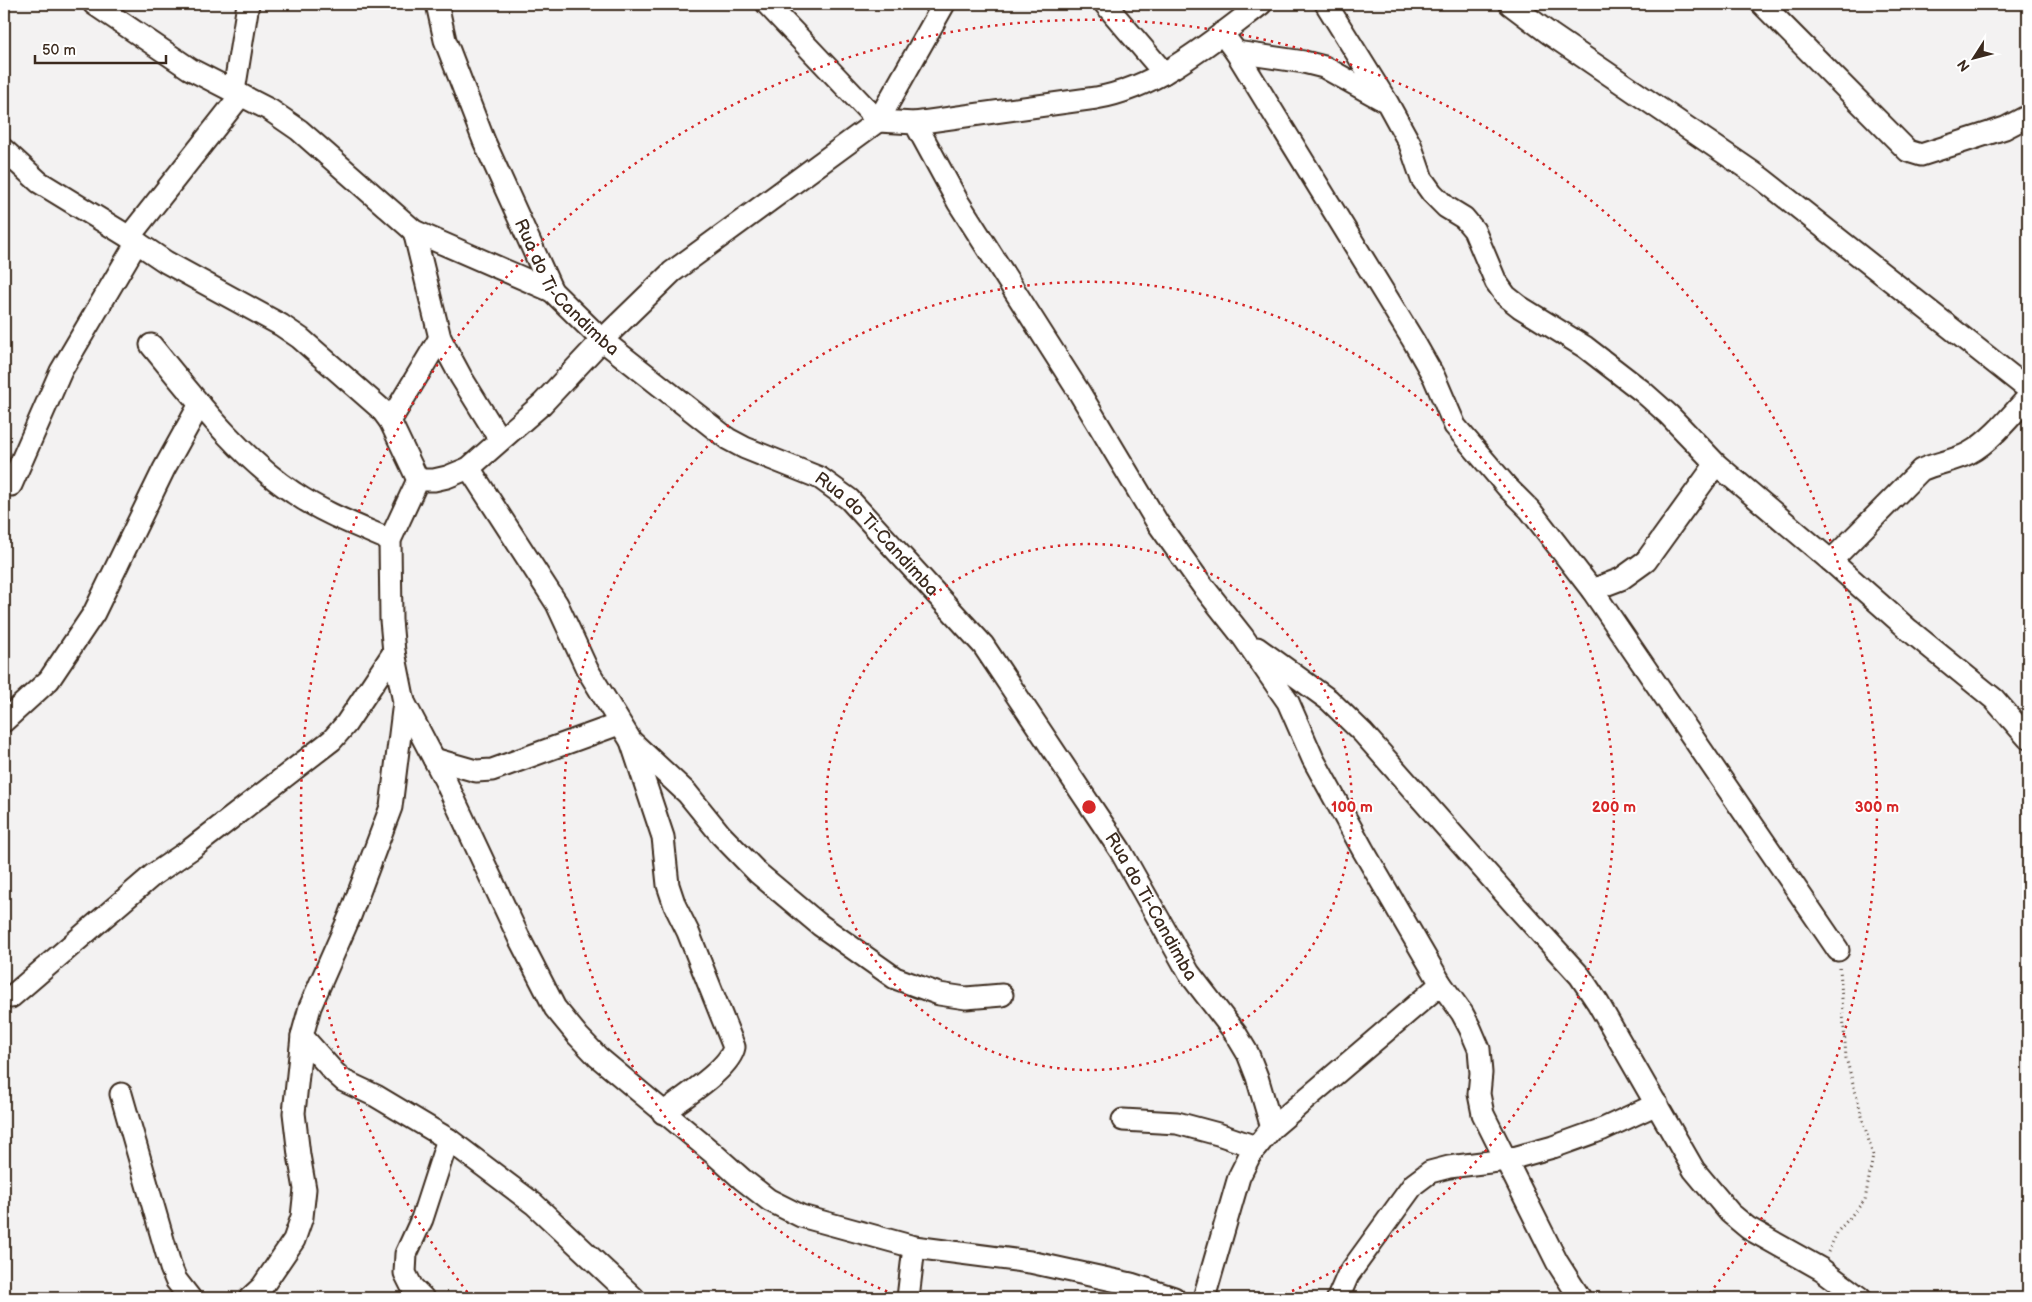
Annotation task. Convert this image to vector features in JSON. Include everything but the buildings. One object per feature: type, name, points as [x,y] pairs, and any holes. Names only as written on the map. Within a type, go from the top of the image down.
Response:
[{"type":"street","points":[[94,4],[190,69],[270,110],[299,130],[414,231],[552,291]]},
{"type":"street","points":[[11,485],[61,371],[133,240],[237,93],[248,4]]},
{"type":"street","name":"Rua do Ti-Candimba","points":[[437,4],[445,40],[484,141],[552,291],[602,340],[728,439],[745,448],[820,478],[849,499],[983,644],[1120,850],[1189,973],[1236,1034],[1248,1054],[1258,1077],[1272,1128]]},
{"type":"street","points":[[767,4],[878,121],[915,123],[1106,96],[1164,73],[1261,4]]},
{"type":"street","points":[[418,480],[434,480],[447,477],[469,468],[542,404],[602,340],[672,272],[878,121],[943,4]]},
{"type":"street","points":[[1105,4],[1164,73]]},
{"type":"street","points":[[1326,4],[1387,102],[1410,144],[1422,179],[1432,194],[1446,207],[1464,218],[1474,230],[1496,282],[1506,296],[1520,307],[1585,347],[1642,391],[1669,415],[1716,464],[1909,630],[1994,700],[2028,738]]},
{"type":"street","points":[[1510,4],[1574,51],[1761,178],[2028,389]]},
{"type":"street","points":[[1762,4],[1908,151],[1921,155],[2005,128],[2028,116]]},
{"type":"street","points":[[1222,33],[1236,52],[1413,340],[1434,377],[1455,426],[1508,488],[1530,510],[1592,590],[1838,950]]},
{"type":"street","points":[[1236,52],[1304,62],[1324,67],[1387,102]]},
{"type":"street","points":[[915,123],[958,202],[1079,392],[1156,522],[1243,637],[1288,702],[1314,759],[1442,984],[1462,1013],[1480,1049],[1481,1072],[1479,1094],[1483,1114],[1557,1262],[1580,1298]]},
{"type":"street","points":[[4,150],[39,182],[166,262],[281,325],[300,338],[366,394],[390,421],[418,480]]},
{"type":"street","points":[[414,231],[440,338],[461,377],[500,440]]},
{"type":"street","points":[[390,421],[440,338]]},
{"type":"street","points":[[151,345],[200,404],[260,466],[294,493],[390,540]]},
{"type":"street","points":[[1831,561],[1921,470],[1933,464],[1964,455],[1979,446],[2028,397]]},
{"type":"street","points":[[4,721],[49,680],[94,613],[164,469],[200,404]]},
{"type":"street","points":[[1592,590],[1621,579],[1646,561],[1716,464]]},
{"type":"street","points":[[469,468],[557,604],[587,669],[625,732],[663,837],[668,885],[675,906],[688,932],[734,1047],[732,1055],[724,1066],[663,1113]]},
{"type":"street","points":[[418,480],[390,540],[391,620],[394,652],[404,702],[434,759],[519,938],[556,1008],[578,1036],[598,1057],[663,1113],[769,1200],[801,1216],[914,1247],[1030,1262],[1129,1291],[1174,1298]]},
{"type":"street","points":[[1243,637],[1329,700],[1344,714],[1580,976],[1598,1003],[1694,1170],[1730,1213],[1748,1228],[1820,1269],[1860,1298]]},
{"type":"street","points":[[11,997],[153,874],[198,843],[332,740],[346,724],[394,652]]},
{"type":"street","points":[[250,1298],[262,1287],[294,1240],[302,1217],[305,1189],[294,1113],[302,1036],[310,1006],[350,916],[391,807],[404,702]]},
{"type":"street","points":[[434,759],[476,771],[492,770],[625,732]]},
{"type":"street","points":[[625,732],[687,792],[721,835],[758,873],[820,925],[895,978],[939,994],[966,998],[1002,995]]},
{"type":"street","points":[[1204,1298],[1239,1177],[1256,1147],[1272,1128],[1442,984]]},
{"type":"street","points":[[302,1036],[344,1081],[376,1096],[448,1139],[534,1204],[634,1298]]},
{"type":"street","points":[[121,1094],[171,1268],[184,1294],[190,1298]]},
{"type":"street","points":[[1338,1298],[1348,1275],[1414,1184],[1430,1172],[1449,1167],[1506,1160],[1578,1139],[1657,1104]]},
{"type":"street","points":[[1123,1120],[1177,1123],[1256,1147]]},
{"type":"street","points":[[423,1298],[412,1287],[405,1273],[406,1254],[422,1219],[448,1139]]},
{"type":"street","points":[[908,1298],[914,1247]]},
{"type":"path","points":[[1820,1269],[1838,1230],[1866,1200],[1873,1156],[1846,1058],[1838,950]]}]
